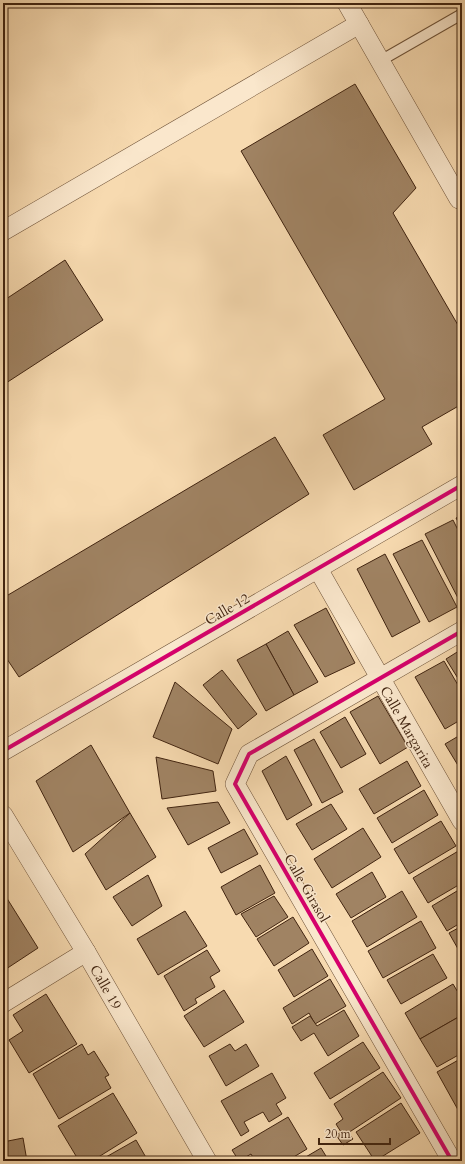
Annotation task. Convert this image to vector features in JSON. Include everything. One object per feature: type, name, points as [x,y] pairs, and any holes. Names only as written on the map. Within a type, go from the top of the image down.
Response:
[{"type":"street","points":[[347,3],[461,202]]},
{"type":"street","points":[[3,231],[359,24]]},
{"type":"street","name":"Calle 12","points":[[3,751],[462,485]]},
{"type":"street","name":"Calle Margarita","points":[[318,569],[380,680],[462,821]]},
{"type":"street","points":[[380,680],[462,631]]},
{"type":"street","name":"Calle Girasol","points":[[380,680],[249,754],[235,784],[452,1161]]},
{"type":"street","name":"Calle 19","points":[[3,814],[86,952],[207,1161]]},
{"type":"street","points":[[3,1003],[86,952]]},
{"type":"lane","points":[[380,61],[462,14]]},
{"type":"building","points":[[355,84],[416,188],[393,213],[462,332],[462,404],[422,427],[432,444],[354,490],[323,435],[385,399],[241,151]]},
{"type":"building","points":[[65,260],[103,320],[3,385],[3,301]]},
{"type":"building","points":[[275,437],[309,494],[19,677],[3,653],[3,598]]},
{"type":"building","points":[[462,515],[462,529],[456,518]]},
{"type":"building","points":[[453,520],[462,538],[462,601],[460,602],[425,534]]},
{"type":"building","points":[[422,540],[457,607],[429,622],[393,554]]},
{"type":"building","points":[[385,554],[420,622],[392,637],[357,569]]},
{"type":"building","points":[[326,608],[355,663],[325,677],[294,625]]},
{"type":"building","points":[[288,631],[318,682],[294,695],[266,644]]},
{"type":"building","points":[[266,644],[294,695],[266,711],[237,660]]},
{"type":"building","points":[[462,649],[462,685],[446,659]]},
{"type":"building","points":[[444,661],[462,692],[462,719],[445,729],[415,677]]},
{"type":"building","points":[[222,670],[257,714],[238,729],[203,685]]},
{"type":"building","points":[[175,682],[232,729],[218,764],[153,737]]},
{"type":"building","points":[[378,696],[408,747],[380,764],[350,712]]},
{"type":"building","points":[[345,717],[366,754],[341,768],[320,732]]},
{"type":"building","points":[[462,734],[462,772],[445,744]]},
{"type":"building","points":[[314,739],[343,792],[322,803],[294,750]]},
{"type":"building","points":[[91,745],[130,813],[73,852],[36,781]]},
{"type":"building","points":[[286,756],[312,805],[287,820],[262,771]]},
{"type":"building","points":[[156,757],[213,771],[216,791],[162,799]]},
{"type":"building","points":[[407,761],[421,786],[374,814],[359,789]]},
{"type":"building","points":[[424,790],[438,815],[392,843],[377,818]]},
{"type":"building","points":[[218,802],[230,823],[188,845],[167,808]]},
{"type":"building","points":[[331,804],[347,829],[312,850],[296,824]]},
{"type":"building","points":[[130,813],[156,857],[106,890],[85,854]]},
{"type":"building","points":[[441,821],[456,846],[409,874],[394,849]]},
{"type":"building","points":[[363,828],[381,857],[332,888],[314,859]]},
{"type":"building","points":[[244,829],[258,854],[221,873],[208,848]]},
{"type":"building","points":[[460,850],[462,853],[462,883],[428,903],[413,878]]},
{"type":"building","points":[[260,865],[275,893],[236,915],[221,887]]},
{"type":"building","points":[[372,872],[386,897],[351,918],[336,894]]},
{"type":"building","points":[[148,875],[162,906],[132,926],[113,897]]},
{"type":"building","points":[[462,888],[462,922],[447,931],[432,906]]},
{"type":"building","points":[[402,891],[417,917],[367,947],[352,921]]},
{"type":"building","points":[[3,892],[38,948],[3,971]]},
{"type":"building","points":[[274,896],[288,917],[256,937],[241,914]]},
{"type":"building","points":[[185,911],[207,946],[158,975],[137,939]]},
{"type":"building","points":[[293,917],[309,943],[274,966],[257,939]]},
{"type":"building","points":[[421,921],[436,948],[383,978],[368,951]]},
{"type":"building","points":[[462,926],[462,956],[449,933]]},
{"type":"building","points":[[312,949],[328,976],[294,997],[278,970]]},
{"type":"building","points":[[207,950],[220,971],[210,977],[215,987],[195,999],[197,1003],[184,1011],[164,976]]},
{"type":"building","points":[[433,954],[447,978],[401,1004],[387,980]]},
{"type":"building","points":[[330,979],[346,1006],[315,1024],[309,1013],[292,1024],[283,1008]]},
{"type":"building","points":[[453,984],[462,999],[462,1015],[420,1039],[405,1013]]},
{"type":"building","points":[[224,990],[244,1022],[204,1047],[184,1016]]},
{"type":"building","points":[[46,994],[77,1044],[29,1073],[9,1040],[23,1031],[13,1015]]},
{"type":"building","points":[[344,1010],[359,1036],[328,1056],[314,1033],[301,1041],[292,1027],[310,1016],[317,1026]]},
{"type":"building","points":[[462,1015],[462,1053],[437,1067],[420,1039]]},
{"type":"building","points":[[363,1042],[380,1068],[330,1099],[314,1073]]},
{"type":"building","points":[[82,1044],[88,1055],[94,1051],[109,1075],[105,1077],[111,1088],[59,1119],[33,1074]]},
{"type":"building","points":[[230,1044],[235,1051],[246,1044],[259,1066],[226,1086],[209,1056]]},
{"type":"building","points":[[462,1058],[462,1117],[437,1072]]},
{"type":"building","points":[[383,1072],[401,1098],[348,1133],[353,1139],[343,1145],[336,1135],[341,1132],[336,1124],[343,1119],[334,1104]]},
{"type":"building","points":[[272,1073],[286,1098],[276,1104],[282,1114],[269,1122],[263,1112],[244,1122],[249,1131],[241,1136],[221,1101]]},
{"type":"building","points":[[113,1093],[137,1133],[92,1161],[79,1161],[58,1126]]},
{"type":"building","points":[[401,1103],[420,1133],[375,1161],[356,1132]]},
{"type":"building","points":[[288,1117],[307,1149],[287,1161],[255,1161],[251,1154],[239,1161],[232,1150]]},
{"type":"building","points":[[23,1138],[27,1161],[3,1161],[3,1142]]},
{"type":"building","points":[[136,1140],[148,1161],[99,1161]]},
{"type":"building","points":[[321,1148],[329,1161],[299,1161]]},
{"type":"cycle path","points":[[3,751],[462,485]]},
{"type":"cycle path","points":[[452,1161],[235,784],[249,754],[462,631]]}]
